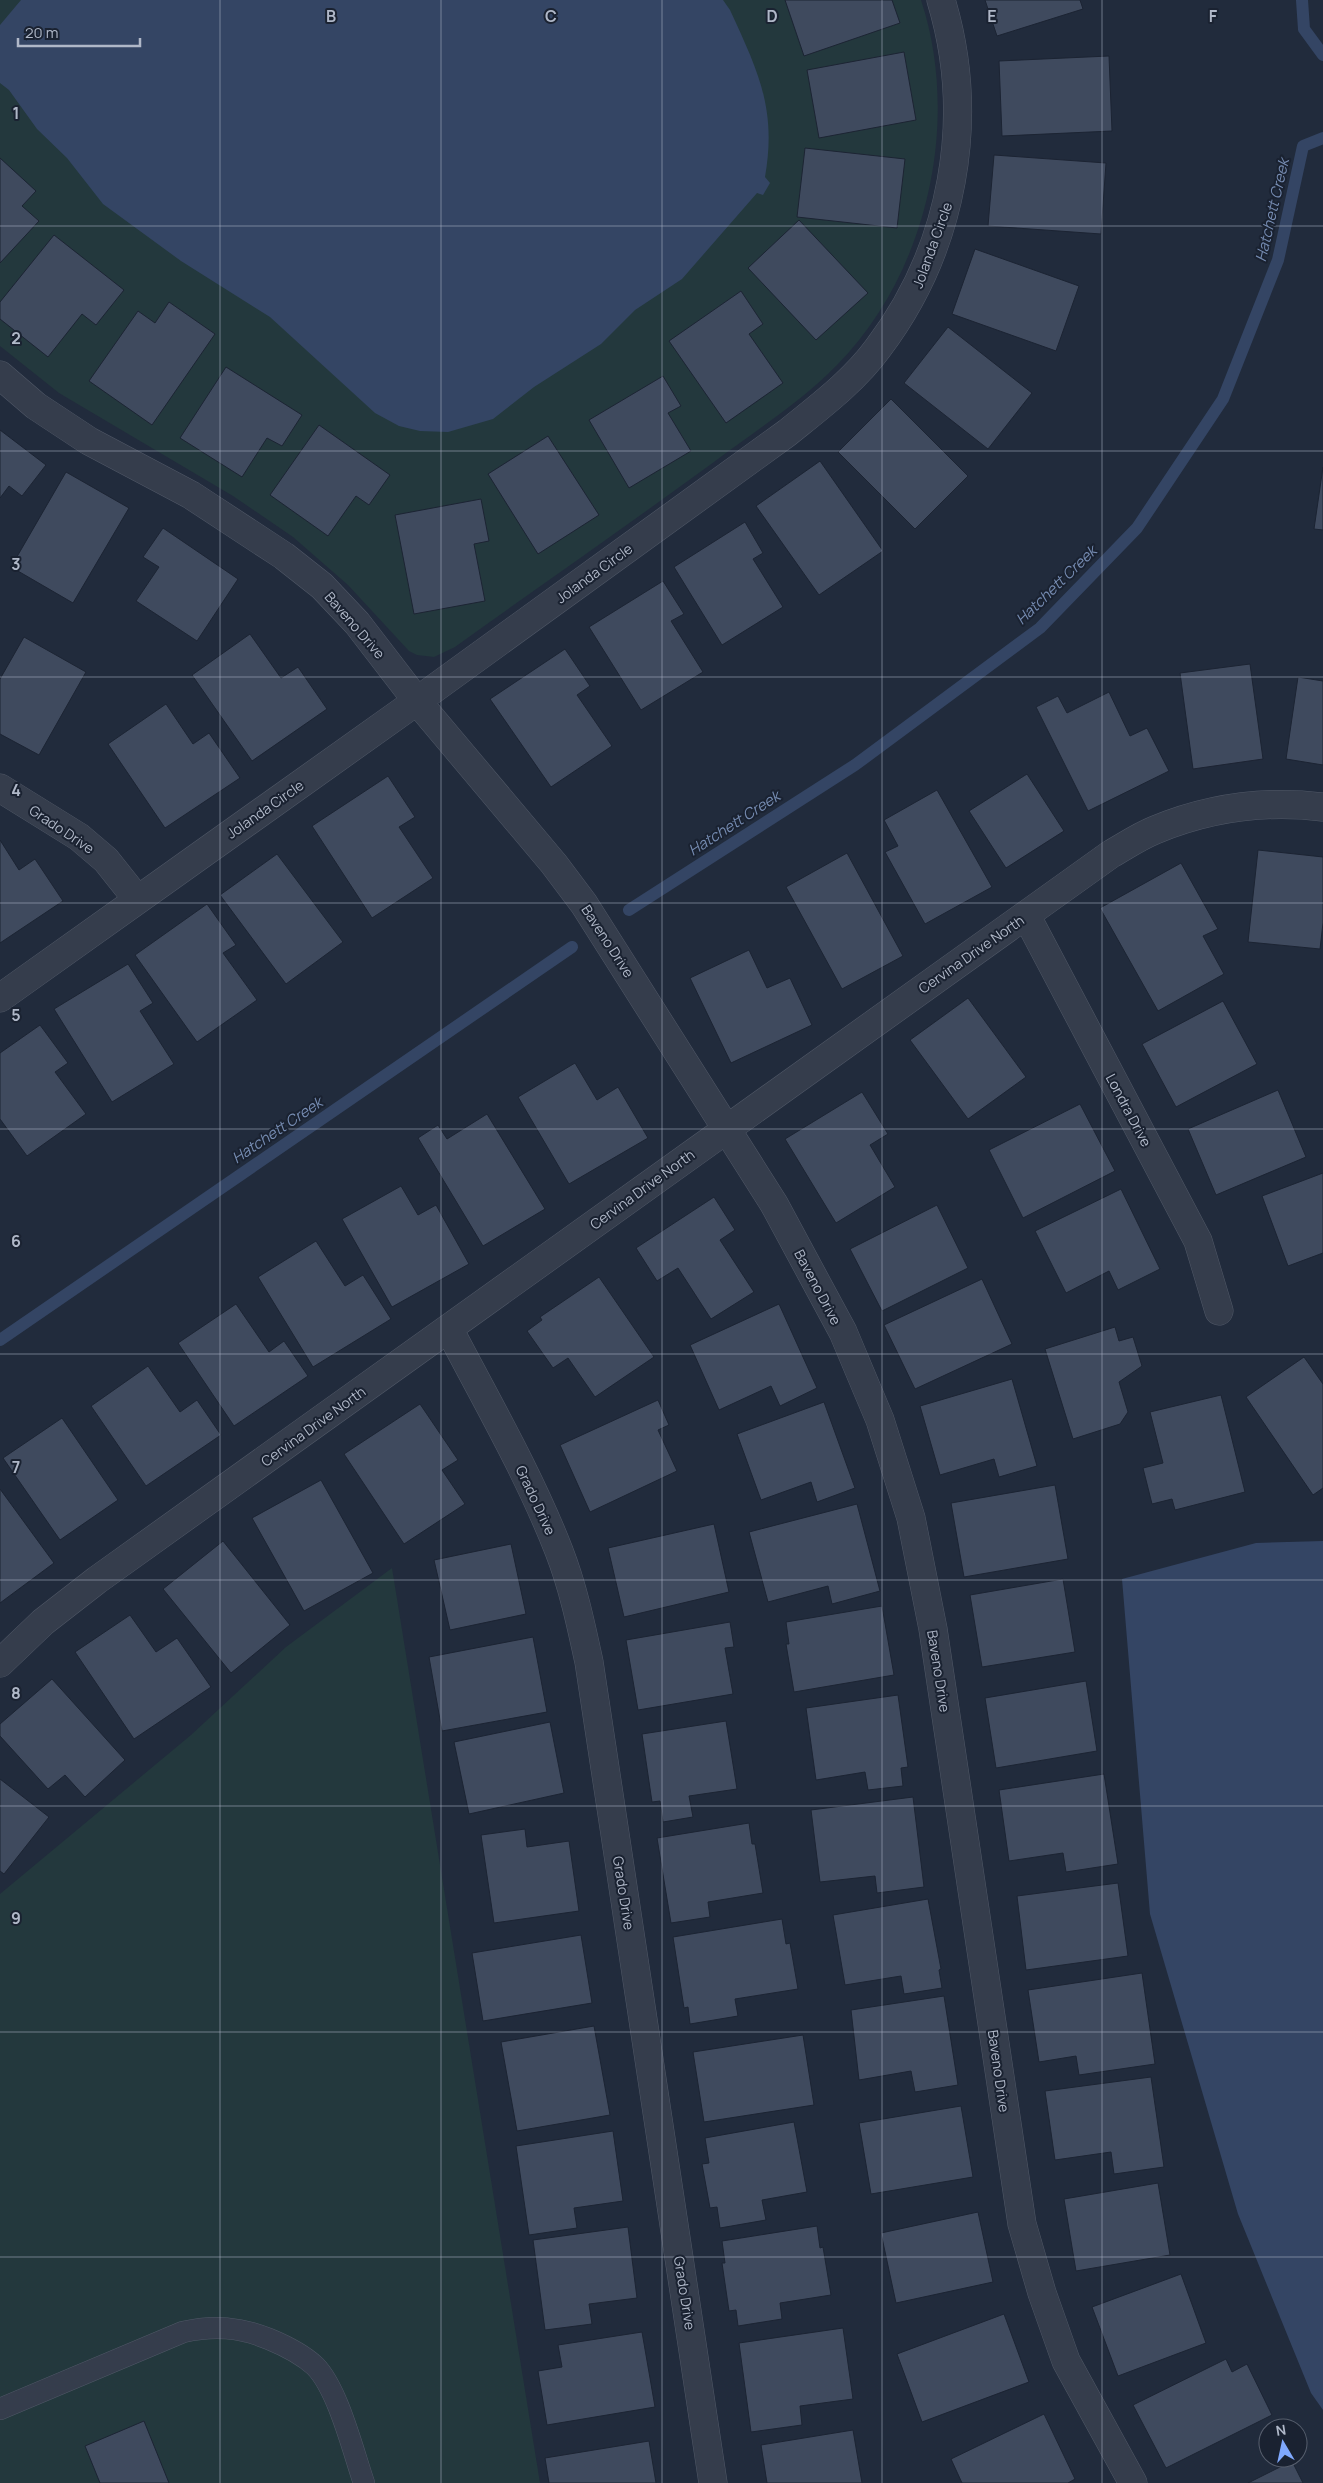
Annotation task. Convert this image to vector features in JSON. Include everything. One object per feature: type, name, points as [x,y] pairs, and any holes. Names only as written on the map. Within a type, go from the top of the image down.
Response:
[{"type":"street","name":"Jolanda Circle","points":[[0,998],[417,701],[787,433],[835,394],[878,349],[915,293],[935,244],[949,197],[957,141],[958,88],[951,32],[941,0]]},
{"type":"street","name":"Baveno Drive","points":[[0,375],[36,406],[89,441],[191,495],[284,556],[322,586],[357,623],[417,701],[524,827],[584,904],[774,1204],[843,1332],[880,1420],[911,1518],[933,1629],[1022,2224],[1042,2293],[1066,2361],[1133,2483]]},
{"type":"street","name":"Grado Drive","points":[[0,788],[79,837],[106,860],[138,899]]},
{"type":"street","name":"Cervina Drive North","points":[[0,1664],[43,1622],[98,1580],[726,1128],[1111,854],[1161,828],[1193,816],[1241,807],[1290,803],[1323,807]]},
{"type":"street","name":"Londra Drive","points":[[1026,915],[1198,1241],[1219,1311]]},
{"type":"street","name":"Grado Drive","points":[[449,1328],[532,1488],[560,1552],[582,1627],[589,1662],[714,2483]]},
{"type":"lane","points":[[0,2409],[183,2332],[205,2327],[229,2328],[251,2332],[284,2346],[302,2356],[317,2368],[332,2392],[364,2483]]},
{"type":"green space","points":[[0,0],[921,0],[933,47],[938,95],[936,144],[928,193],[914,241],[894,286],[868,328],[823,379],[793,404],[649,509],[455,647],[434,657],[417,655],[409,651],[348,585],[293,537],[233,496],[59,393],[0,346]]},
{"type":"green space","points":[[392,1568],[540,2483],[0,2483],[0,1894],[191,1735],[286,1647]]},
{"type":"water","points":[[21,0],[723,0],[730,10],[757,72],[767,110],[769,131],[765,177],[770,183],[763,195],[757,193],[682,279],[635,310],[601,344],[534,387],[493,419],[448,432],[420,431],[399,426],[375,413],[270,317],[181,261],[103,204],[67,158],[37,129],[9,90],[0,83],[0,25]]},
{"type":"water","points":[[1323,1541],[1323,2410],[1311,2393],[1238,2214],[1150,1914],[1122,1579],[1256,1543]]},
{"type":"building","points":[[785,0],[892,0],[900,23],[804,56]]},
{"type":"building","points":[[985,0],[1080,0],[1083,9],[997,36]]},
{"type":"building","points":[[904,52],[916,120],[819,138],[807,70]]},
{"type":"building","points":[[1109,56],[1112,131],[1002,136],[999,61]]},
{"type":"building","points":[[805,148],[905,159],[897,228],[797,217]]},
{"type":"building","points":[[994,155],[1106,163],[1101,234],[988,226]]},
{"type":"building","points":[[0,158],[36,191],[22,206],[39,221],[0,263]]},
{"type":"building","points":[[799,220],[868,293],[816,340],[748,268]]},
{"type":"building","points":[[54,235],[124,290],[96,325],[82,314],[48,357],[0,319],[0,302]]},
{"type":"building","points":[[975,249],[1079,286],[1056,351],[952,314]]},
{"type":"building","points":[[741,291],[763,324],[749,334],[783,383],[726,423],[669,341]]},
{"type":"building","points":[[169,302],[215,334],[152,425],[89,381],[138,311],[155,323]]},
{"type":"building","points":[[948,327],[1032,393],[988,449],[904,383]]},
{"type":"building","points":[[226,367],[302,415],[282,446],[267,438],[242,477],[180,438]]},
{"type":"building","points":[[663,376],[681,406],[668,413],[691,451],[629,488],[589,420]]},
{"type":"building","points":[[891,399],[968,476],[915,529],[838,452]]},
{"type":"building","points":[[319,425],[390,475],[369,505],[356,496],[328,536],[270,495]]},
{"type":"building","points":[[0,430],[46,465],[22,496],[9,486],[0,498]]},
{"type":"building","points":[[548,436],[599,515],[538,554],[488,474]]},
{"type":"building","points":[[820,461],[883,551],[819,595],[756,506]]},
{"type":"building","points":[[1323,467],[1323,530],[1314,529]]},
{"type":"building","points":[[66,472],[129,508],[73,603],[11,567]]},
{"type":"building","points":[[481,499],[489,541],[474,544],[485,601],[414,614],[395,515]]},
{"type":"building","points":[[745,522],[763,553],[753,559],[783,607],[722,645],[674,567]]},
{"type":"building","points":[[163,528],[238,579],[197,641],[136,601],[159,567],[143,557]]},
{"type":"building","points":[[663,581],[684,614],[671,621],[703,672],[641,710],[589,627]]},
{"type":"building","points":[[250,634],[281,678],[298,667],[327,709],[252,761],[192,675]]},
{"type":"building","points":[[24,637],[86,672],[39,755],[0,734],[0,679]]},
{"type":"building","points":[[565,649],[590,686],[577,695],[612,746],[551,787],[490,699]]},
{"type":"building","points":[[1250,664],[1263,759],[1193,769],[1180,673]]},
{"type":"building","points":[[1298,677],[1323,681],[1323,765],[1286,759]]},
{"type":"building","points":[[1109,692],[1130,736],[1147,728],[1169,771],[1088,811],[1036,707],[1058,696],[1067,713]]},
{"type":"building","points":[[166,704],[193,744],[209,733],[240,778],[165,828],[108,744]]},
{"type":"building","points":[[1027,774],[1064,831],[1006,868],[969,811]]},
{"type":"building","points":[[388,776],[415,817],[399,827],[433,878],[372,918],[312,826]]},
{"type":"building","points":[[937,790],[992,887],[925,924],[885,852],[898,846],[884,820]]},
{"type":"building","points":[[0,840],[19,870],[35,859],[63,901],[0,943]]},
{"type":"building","points":[[1258,850],[1323,857],[1323,923],[1320,949],[1248,942]]},
{"type":"building","points":[[847,853],[903,956],[842,989],[786,887]]},
{"type":"building","points":[[277,854],[343,942],[286,984],[220,895]]},
{"type":"building","points":[[1181,863],[1218,929],[1203,936],[1224,974],[1158,1011],[1100,908]]},
{"type":"building","points":[[207,904],[236,945],[223,953],[257,1000],[197,1042],[135,955]]},
{"type":"building","points":[[749,950],[767,988],[790,978],[812,1025],[731,1063],[690,978]]},
{"type":"building","points":[[128,964],[153,1003],[140,1011],[174,1064],[112,1102],[54,1009]]},
{"type":"building","points":[[968,998],[1026,1077],[968,1119],[910,1040]]},
{"type":"building","points":[[1223,1001],[1257,1064],[1176,1107],[1142,1044]]},
{"type":"building","points":[[40,1025],[68,1063],[55,1072],[86,1114],[27,1156],[0,1119],[0,1053]]},
{"type":"building","points":[[575,1063],[597,1100],[618,1087],[648,1138],[569,1184],[518,1097]]},
{"type":"building","points":[[1278,1090],[1306,1157],[1216,1195],[1188,1129]]},
{"type":"building","points":[[862,1092],[888,1134],[870,1145],[895,1187],[836,1223],[785,1139]]},
{"type":"building","points":[[1080,1104],[1115,1171],[1023,1218],[989,1150]]},
{"type":"building","points":[[487,1114],[545,1209],[483,1246],[418,1138],[438,1125],[447,1139]]},
{"type":"building","points":[[1323,1173],[1323,1253],[1288,1266],[1262,1196]]},
{"type":"building","points":[[401,1186],[418,1215],[436,1205],[469,1264],[392,1307],[342,1219]]},
{"type":"building","points":[[1121,1189],[1160,1269],[1118,1290],[1109,1271],[1066,1293],[1035,1231]]},
{"type":"building","points":[[714,1197],[735,1230],[720,1240],[754,1292],[711,1319],[678,1268],[657,1281],[636,1248]]},
{"type":"building","points":[[937,1205],[968,1268],[882,1311],[850,1249]]},
{"type":"building","points":[[316,1241],[345,1286],[363,1275],[391,1319],[313,1367],[258,1277]]},
{"type":"building","points":[[599,1277],[654,1357],[595,1397],[568,1358],[553,1368],[527,1331],[542,1320],[540,1317]]},
{"type":"building","points":[[982,1279],[1012,1344],[915,1389],[884,1325]]},
{"type":"building","points":[[236,1304],[269,1352],[284,1341],[308,1376],[234,1426],[178,1343]]},
{"type":"building","points":[[779,1304],[817,1388],[780,1406],[771,1386],[719,1410],[690,1345]]},
{"type":"building","points":[[1115,1327],[1119,1341],[1133,1337],[1142,1366],[1119,1382],[1128,1412],[1120,1424],[1073,1439],[1045,1349]]},
{"type":"building","points":[[1304,1357],[1323,1384],[1323,1488],[1313,1495],[1246,1397]]},
{"type":"building","points":[[148,1366],[180,1412],[197,1400],[221,1435],[146,1486],[91,1406]]},
{"type":"building","points":[[1012,1379],[1037,1466],[999,1477],[994,1459],[940,1475],[920,1406]]},
{"type":"building","points":[[1221,1395],[1245,1492],[1175,1510],[1172,1499],[1152,1504],[1143,1468],[1163,1463],[1150,1412]]},
{"type":"building","points":[[658,1400],[669,1425],[658,1430],[677,1471],[590,1512],[560,1445]]},
{"type":"building","points":[[824,1402],[855,1488],[817,1502],[811,1482],[761,1500],[737,1434]]},
{"type":"building","points":[[420,1404],[458,1460],[442,1470],[465,1504],[404,1544],[344,1454]]},
{"type":"building","points":[[62,1418],[118,1500],[60,1540],[3,1458]]},
{"type":"building","points":[[321,1480],[373,1573],[304,1611],[252,1518]]},
{"type":"building","points":[[1055,1485],[1068,1559],[964,1577],[951,1503]]},
{"type":"building","points":[[0,1489],[54,1563],[0,1603]]},
{"type":"building","points":[[857,1504],[880,1591],[832,1604],[828,1586],[768,1602],[749,1532]]},
{"type":"building","points":[[714,1524],[729,1592],[624,1617],[608,1548]]},
{"type":"building","points":[[223,1541],[290,1625],[231,1673],[163,1589]]},
{"type":"building","points":[[511,1544],[526,1614],[450,1630],[434,1560]]},
{"type":"building","points":[[1063,1579],[1075,1652],[982,1667],[970,1595]]},
{"type":"building","points":[[882,1606],[894,1675],[794,1692],[786,1644],[789,1644],[786,1622]]},
{"type":"building","points":[[130,1615],[156,1652],[177,1638],[211,1687],[134,1739],[75,1652]]},
{"type":"building","points":[[730,1622],[734,1647],[725,1648],[733,1694],[638,1710],[626,1640]]},
{"type":"building","points":[[533,1637],[547,1712],[442,1731],[429,1657]]},
{"type":"building","points":[[52,1679],[125,1760],[85,1797],[65,1775],[48,1789],[0,1736],[0,1724]]},
{"type":"building","points":[[1086,1681],[1097,1751],[996,1768],[985,1698]]},
{"type":"building","points":[[898,1695],[908,1767],[901,1768],[903,1786],[868,1790],[865,1772],[816,1780],[806,1708]]},
{"type":"building","points":[[726,1721],[737,1789],[689,1796],[693,1817],[663,1822],[660,1801],[652,1802],[642,1734]]},
{"type":"building","points":[[550,1722],[564,1793],[469,1814],[454,1742]]},
{"type":"building","points":[[1104,1774],[1118,1864],[1066,1872],[1063,1853],[1009,1861],[999,1790]]},
{"type":"building","points":[[0,1779],[49,1817],[4,1874],[0,1871]]},
{"type":"building","points":[[913,1797],[924,1887],[877,1893],[875,1876],[820,1882],[811,1810]]},
{"type":"building","points":[[749,1823],[752,1844],[755,1844],[763,1893],[708,1902],[710,1917],[671,1923],[657,1838]]},
{"type":"building","points":[[525,1829],[527,1847],[569,1841],[579,1911],[494,1923],[481,1835]]},
{"type":"building","points":[[1118,1883],[1128,1956],[1026,1970],[1017,1896]]},
{"type":"building","points":[[928,1899],[941,1969],[939,1970],[942,1988],[904,1994],[901,1976],[845,1985],[833,1915]]},
{"type":"building","points":[[782,1919],[786,1944],[790,1943],[798,1989],[735,1999],[738,2016],[690,2024],[688,2007],[684,2008],[673,1937]]},
{"type":"building","points":[[581,1935],[592,2003],[483,2021],[472,1953]]},
{"type":"building","points":[[1142,1973],[1155,2064],[1079,2075],[1076,2056],[1039,2062],[1028,1990]]},
{"type":"building","points":[[944,1996],[958,2085],[915,2092],[911,2071],[859,2080],[851,2010]]},
{"type":"building","points":[[594,2026],[610,2115],[517,2131],[501,2042]]},
{"type":"building","points":[[803,2035],[814,2105],[704,2122],[693,2052]]},
{"type":"building","points":[[1151,2077],[1164,2167],[1114,2174],[1111,2152],[1055,2160],[1045,2091]]},
{"type":"building","points":[[961,2106],[973,2177],[871,2194],[859,2123]]},
{"type":"building","points":[[794,2122],[807,2192],[762,2200],[766,2220],[720,2228],[717,2207],[710,2208],[702,2164],[709,2163],[705,2138]]},
{"type":"building","points":[[613,2131],[623,2201],[574,2208],[577,2228],[529,2235],[516,2146]]},
{"type":"building","points":[[1158,2183],[1170,2255],[1076,2271],[1064,2199]]},
{"type":"building","points":[[978,2212],[993,2282],[896,2303],[881,2233]]},
{"type":"building","points":[[817,2226],[820,2248],[823,2247],[831,2295],[780,2303],[782,2319],[738,2326],[736,2310],[729,2311],[722,2263],[725,2263],[722,2241]]},
{"type":"building","points":[[628,2227],[637,2298],[589,2304],[592,2324],[545,2330],[533,2240]]},
{"type":"building","points":[[1181,2274],[1206,2343],[1118,2376],[1092,2307]]},
{"type":"building","points":[[1004,2314],[1029,2382],[922,2422],[897,2354]]},
{"type":"building","points":[[843,2328],[853,2399],[800,2406],[802,2425],[751,2432],[739,2343]]},
{"type":"building","points":[[642,2332],[655,2407],[547,2425],[538,2371],[562,2367],[558,2345]]},
{"type":"building","points":[[1226,2359],[1232,2372],[1247,2364],[1272,2415],[1266,2418],[1258,2418],[1258,2422],[1166,2468],[1133,2405]]},
{"type":"building","points":[[1044,2414],[1075,2479],[1068,2483],[962,2483],[951,2459]]},
{"type":"building","points":[[144,2421],[169,2483],[100,2483],[85,2446]]},
{"type":"building","points":[[853,2430],[862,2483],[767,2483],[761,2445]]},
{"type":"building","points":[[649,2441],[656,2483],[549,2483],[545,2458]]},
{"type":"building","points":[[1278,2468],[1296,2468],[1303,2483],[1248,2483]]},
{"type":"waterway","name":"Hatchett Creek","points":[[1302,0],[1304,29],[1323,55]]},
{"type":"waterway","name":"Hatchett Creek","points":[[629,910],[855,765],[1040,628],[1137,528],[1223,399],[1278,260],[1303,146],[1323,138]]},
{"type":"waterway","name":"Hatchett Creek","points":[[0,1340],[572,947]]}]
